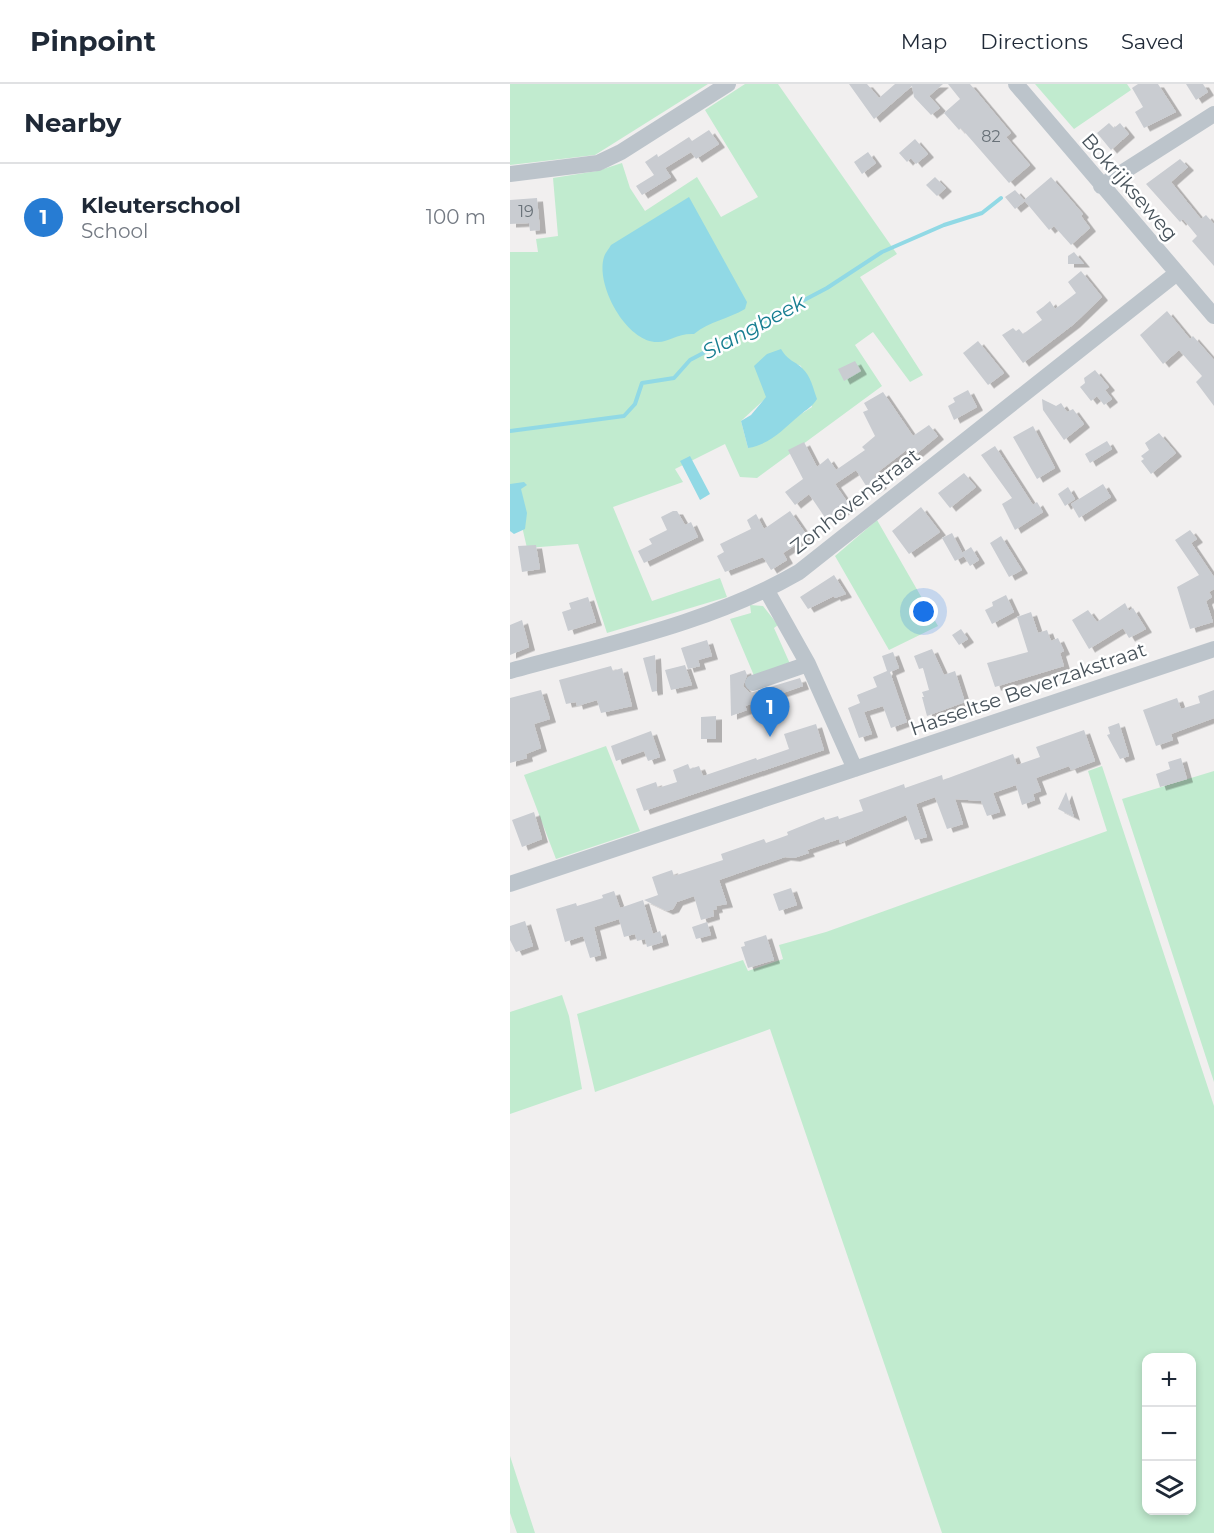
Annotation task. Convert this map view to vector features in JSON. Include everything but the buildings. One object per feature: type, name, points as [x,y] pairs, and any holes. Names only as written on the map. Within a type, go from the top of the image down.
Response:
[{"type":"street","points":[[510,174],[598,163],[621,153],[728,84]]},
{"type":"street","name":"Bokrijkseweg","points":[[1016,84],[1214,316]]},
{"type":"street","points":[[1101,186],[1214,114]]},
{"type":"street","name":"Zonhovenstraat","points":[[510,671],[652,632],[766,591],[799,572],[1177,273]]},
{"type":"street","points":[[766,591],[808,664],[855,769]]},
{"type":"street","name":"Hasseltse Beverzakstraat","points":[[510,884],[1214,648]]},
{"type":"street","points":[[753,683],[808,664]]},
{"type":"green space","points":[[510,84],[708,84],[595,155],[510,165]]},
{"type":"green space","points":[[745,84],[778,84],[897,254],[860,277],[923,375],[910,382],[873,332],[855,345],[882,386],[757,478],[740,477],[725,444],[675,469],[683,482],[613,507],[652,601],[720,578],[727,597],[607,633],[578,544],[527,548],[514,492],[510,492],[510,252],[538,252],[536,239],[558,236],[553,178],[597,171],[622,163],[630,188],[645,211],[697,177],[721,217],[758,197],[705,110]],"holes":[[[788,361],[801,366],[812,407],[748,448],[741,421],[767,397]]]},
{"type":"green space","points":[[1035,84],[1127,84],[1131,90],[1074,129]]},
{"type":"green space","points":[[877,520],[938,626],[889,650],[835,556]]},
{"type":"green space","points":[[750,605],[763,606],[778,625],[774,628],[791,666],[755,678],[730,619],[751,613]]},
{"type":"green space","points":[[606,746],[640,831],[556,859],[524,775]]},
{"type":"green space","points":[[1102,766],[1214,1106],[1214,1533],[942,1533],[770,1029],[595,1092],[577,1014],[743,960],[748,971],[783,959],[779,945],[826,932],[1107,831],[1088,771]]},
{"type":"green space","points":[[1214,771],[1214,1082],[1122,799]]},
{"type":"green space","points":[[562,995],[569,1016],[582,1089],[510,1114],[510,1012]]},
{"type":"green space","points":[[510,1456],[535,1533],[517,1533],[510,1513]]},
{"type":"water","points":[[689,197],[747,302],[745,309],[706,326],[694,334],[662,342],[646,340],[625,323],[616,310],[604,282],[602,269],[604,257],[611,245]]},
{"type":"water","points":[[781,349],[808,375],[817,399],[776,436],[748,448],[741,421],[751,415],[766,397],[754,366],[767,354]]},
{"type":"water","points":[[690,456],[710,494],[700,500],[680,461]]},
{"type":"water","points":[[524,482],[527,485],[521,489],[527,513],[525,529],[514,534],[510,531],[510,484]]},
{"type":"waterway","name":"Slangbeek","points":[[510,431],[624,416],[635,404],[642,383],[674,378],[690,360],[827,288],[882,252],[944,225],[982,213],[1001,198]]},
{"type":"place","name":"Kleuterschool","points":[[770,737]]}]
